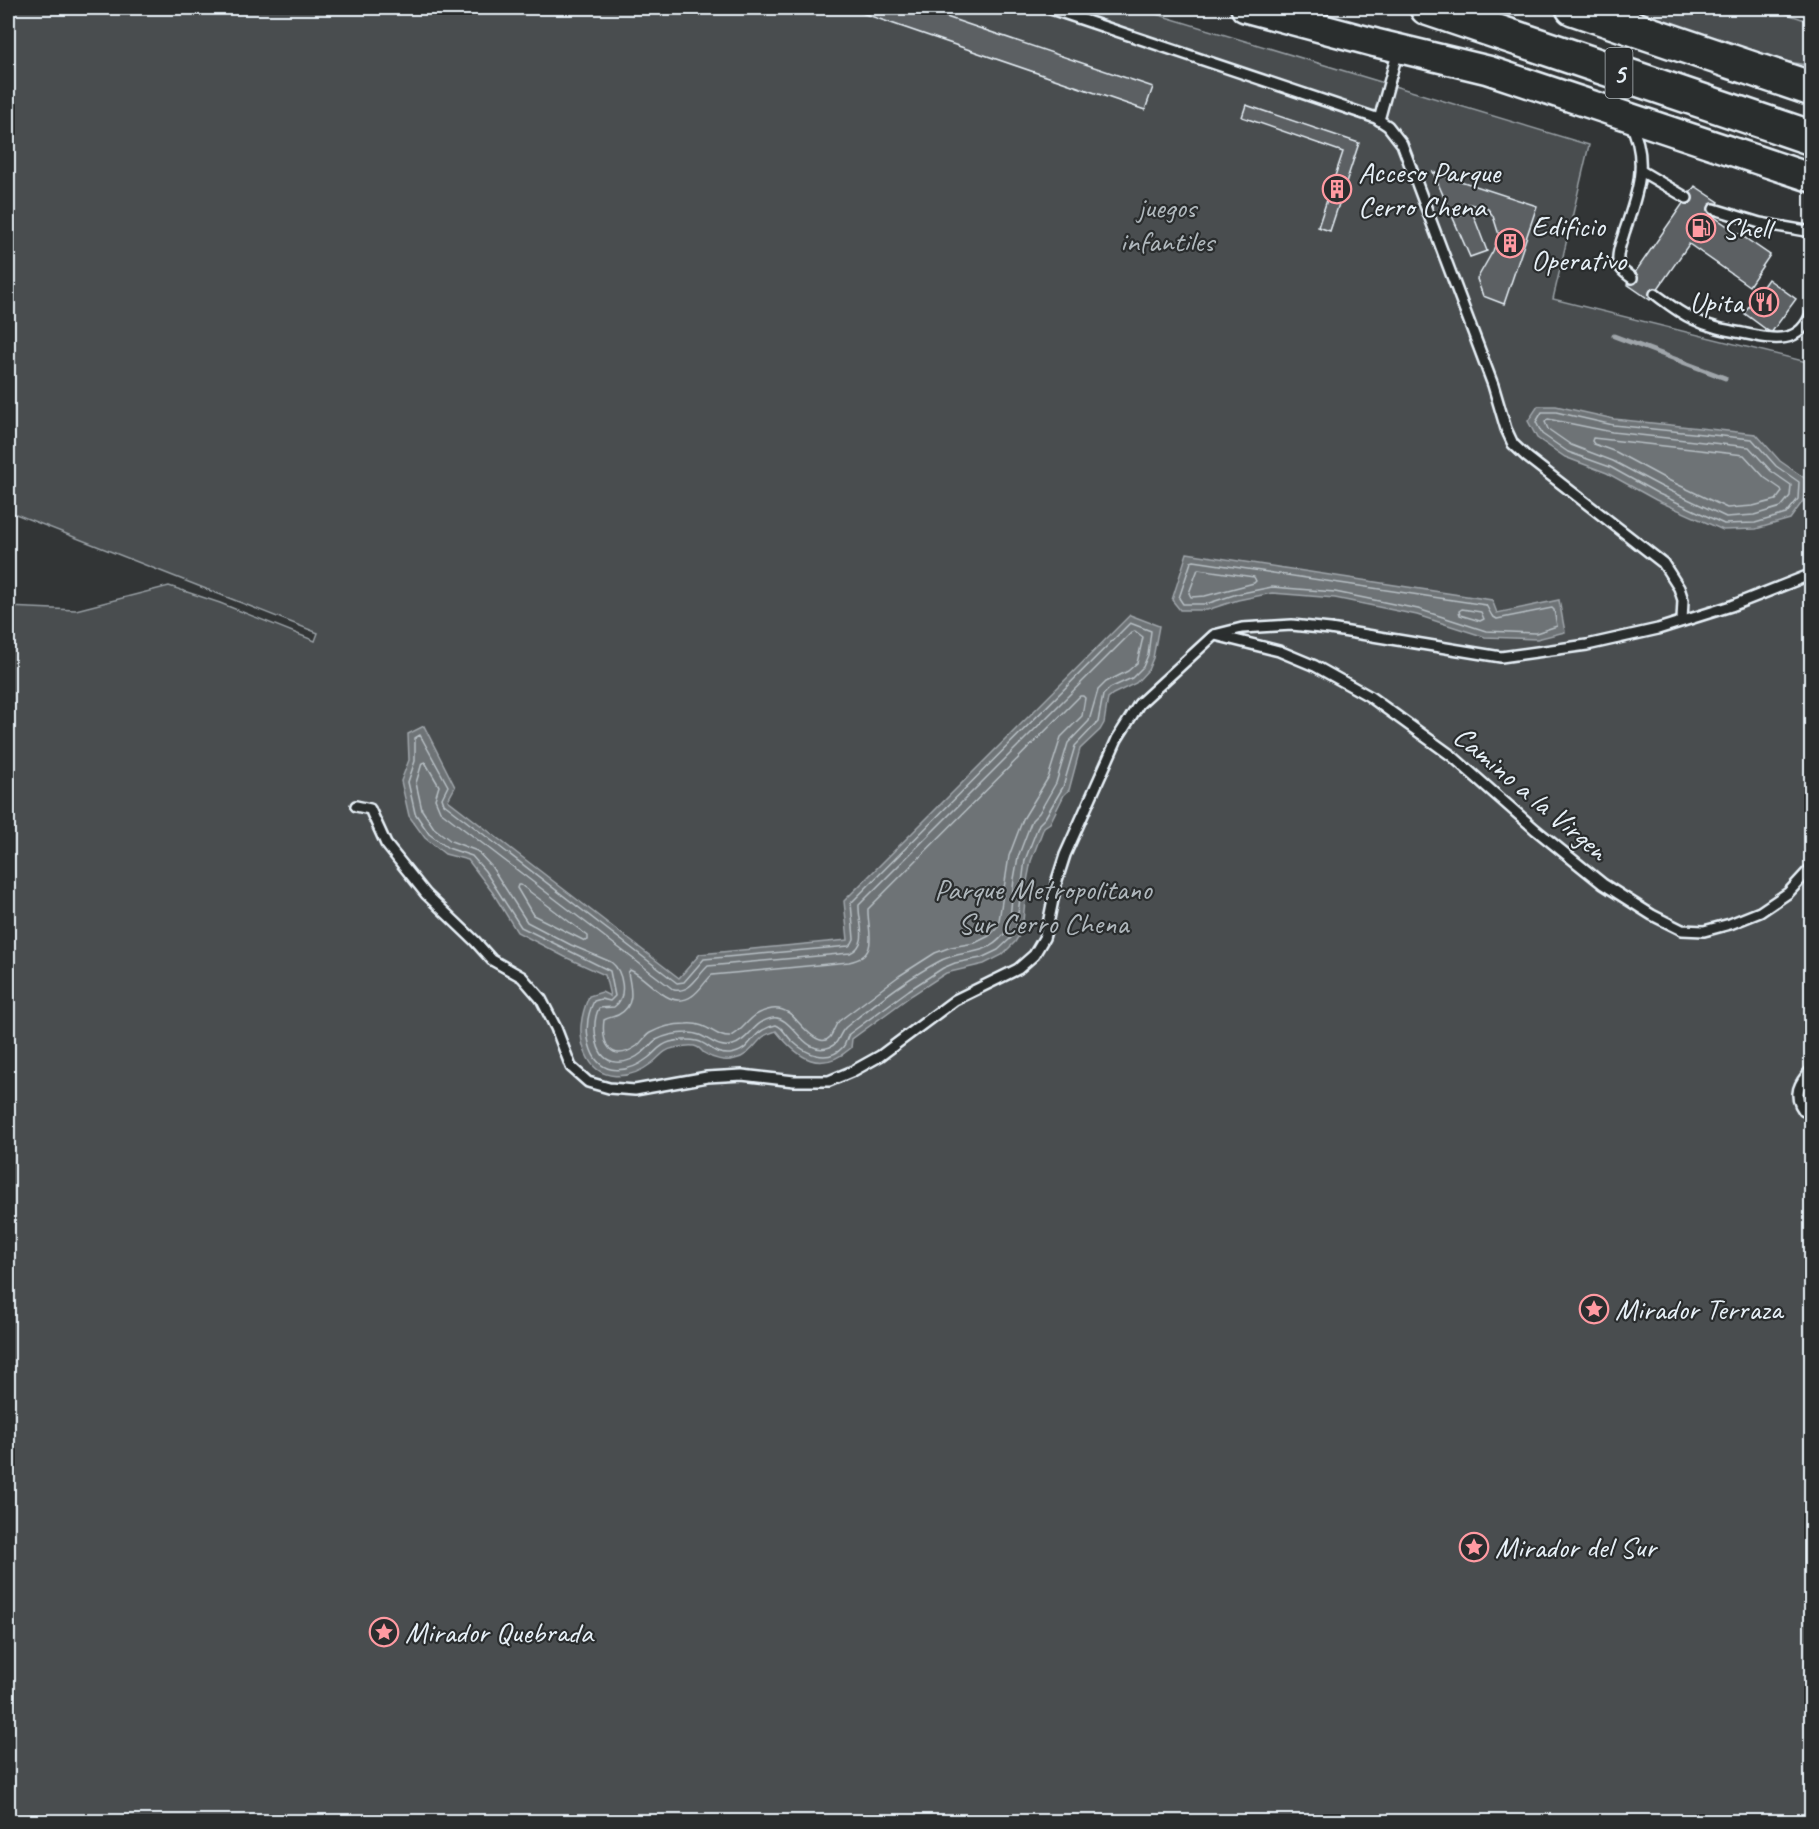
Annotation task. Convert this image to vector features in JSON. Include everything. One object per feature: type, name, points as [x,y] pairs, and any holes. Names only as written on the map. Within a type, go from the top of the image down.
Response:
[{"type":"highway","name":"5","points":[[1427,8],[1812,138]]},
{"type":"highway","name":"5","points":[[1573,8],[1804,85]]},
{"type":"main road","points":[[1245,8],[1488,70],[1812,178]]},
{"type":"lane","points":[[1048,8],[1379,120],[1388,126],[1402,144],[1513,444],[1663,563],[1679,588],[1683,600],[1682,621]]},
{"type":"lane","points":[[1379,120],[1398,48]]},
{"type":"lane","points":[[1623,115],[1636,135],[1641,171],[1636,196],[1617,258],[1621,268],[1632,278]]},
{"type":"lane","points":[[1641,171],[1687,198]]},
{"type":"lane","points":[[1714,209],[1760,223],[1812,232]]},
{"type":"lane","points":[[1655,294],[1683,314],[1704,324],[1772,339],[1785,338],[1799,331],[1809,319],[1812,311]]},
{"type":"lane","points":[[356,806],[370,809],[386,844],[426,894],[492,960],[522,977],[542,999],[571,1067],[588,1082],[609,1088],[635,1090],[707,1077],[742,1076],[794,1081],[829,1081],[880,1056],[955,1000],[1018,969],[1034,955],[1044,938],[1065,855],[1117,739],[1139,704],[1214,635],[1242,628],[1292,625],[1501,657],[1587,645],[1682,621],[1731,606],[1812,574]]},
{"type":"lane","name":"Camino a la Virgen","points":[[1214,635],[1279,651],[1316,666],[1369,696],[1452,756],[1536,830],[1603,884],[1652,915],[1682,930],[1704,931],[1760,912],[1788,893],[1812,867]]},
{"type":"lane","points":[[1812,1069],[1798,1090],[1798,1103],[1804,1111],[1812,1111]]},
{"type":"green space","name":"Parque Metropolitano Sur Cerro Chena","points":[[8,8],[1136,8],[1589,145],[1553,299],[1811,363],[1811,1821],[8,1822],[8,607],[76,610],[169,586],[220,603],[315,641],[318,633],[8,511]]},
{"type":"green space","points":[[1626,8],[1770,8],[1811,22],[1811,66],[1784,61]]},
{"type":"water","points":[[1538,406],[1556,406],[1614,419],[1756,434],[1780,461],[1806,479],[1803,501],[1790,519],[1756,529],[1723,530],[1656,500],[1607,473],[1565,457],[1537,438],[1528,421]]},
{"type":"water","points":[[1187,553],[1492,600],[1497,613],[1559,600],[1565,632],[1537,639],[1485,637],[1417,615],[1335,598],[1272,593],[1238,600],[1207,610],[1180,610],[1172,600]]},
{"type":"water","points":[[1130,615],[1159,626],[1153,658],[1148,670],[1136,683],[1108,698],[1104,723],[1100,730],[1080,749],[1069,790],[1064,795],[1050,823],[1044,827],[1031,861],[1022,931],[1015,942],[1002,955],[984,964],[946,973],[852,1039],[851,1048],[829,1061],[819,1062],[801,1055],[776,1031],[764,1036],[740,1058],[731,1060],[715,1058],[698,1047],[689,1046],[667,1050],[652,1063],[634,1073],[615,1076],[598,1070],[591,1063],[583,1047],[581,1025],[589,996],[602,992],[610,996],[605,975],[517,932],[493,893],[468,860],[445,854],[425,838],[409,816],[401,781],[409,760],[408,734],[424,726],[455,787],[448,800],[679,978],[700,954],[848,940],[844,901]]},
{"type":"building","points":[[857,8],[920,8],[1153,87],[1145,110],[856,11]]},
{"type":"building","name":"Acceso Parque Cerro Chena","points":[[1246,105],[1359,143],[1330,231],[1318,227],[1343,152],[1242,117]]},
{"type":"building","name":"Edificio Operativo","points":[[1433,172],[1537,206],[1504,304],[1483,296],[1477,279],[1499,235],[1493,216],[1488,209],[1470,204],[1458,216],[1471,209],[1487,251],[1470,257]]},
{"type":"building","points":[[1695,186],[1719,202],[1710,214],[1770,255],[1749,286],[1689,244],[1650,300],[1627,284]]},
{"type":"building","points":[[1768,279],[1796,299],[1771,333],[1744,313]]},
{"type":"waterway","points":[[1614,336],[1725,378]]},
{"type":"place","name":"Acceso Parque Cerro Chena","points":[[1337,189]]},
{"type":"place","name":"Shell","points":[[1701,228]]},
{"type":"place","name":"Edificio Operativo","points":[[1510,243]]},
{"type":"place","name":"Upita","points":[[1764,302]]},
{"type":"place","name":"Mirador Terraza","points":[[1594,1309]]},
{"type":"place","name":"Mirador del Sur","points":[[1474,1547]]},
{"type":"place","name":"Mirador Quebrada","points":[[384,1632]]},
{"type":"park label","name":"juegos infantiles","points":[[1167,224]]}]
